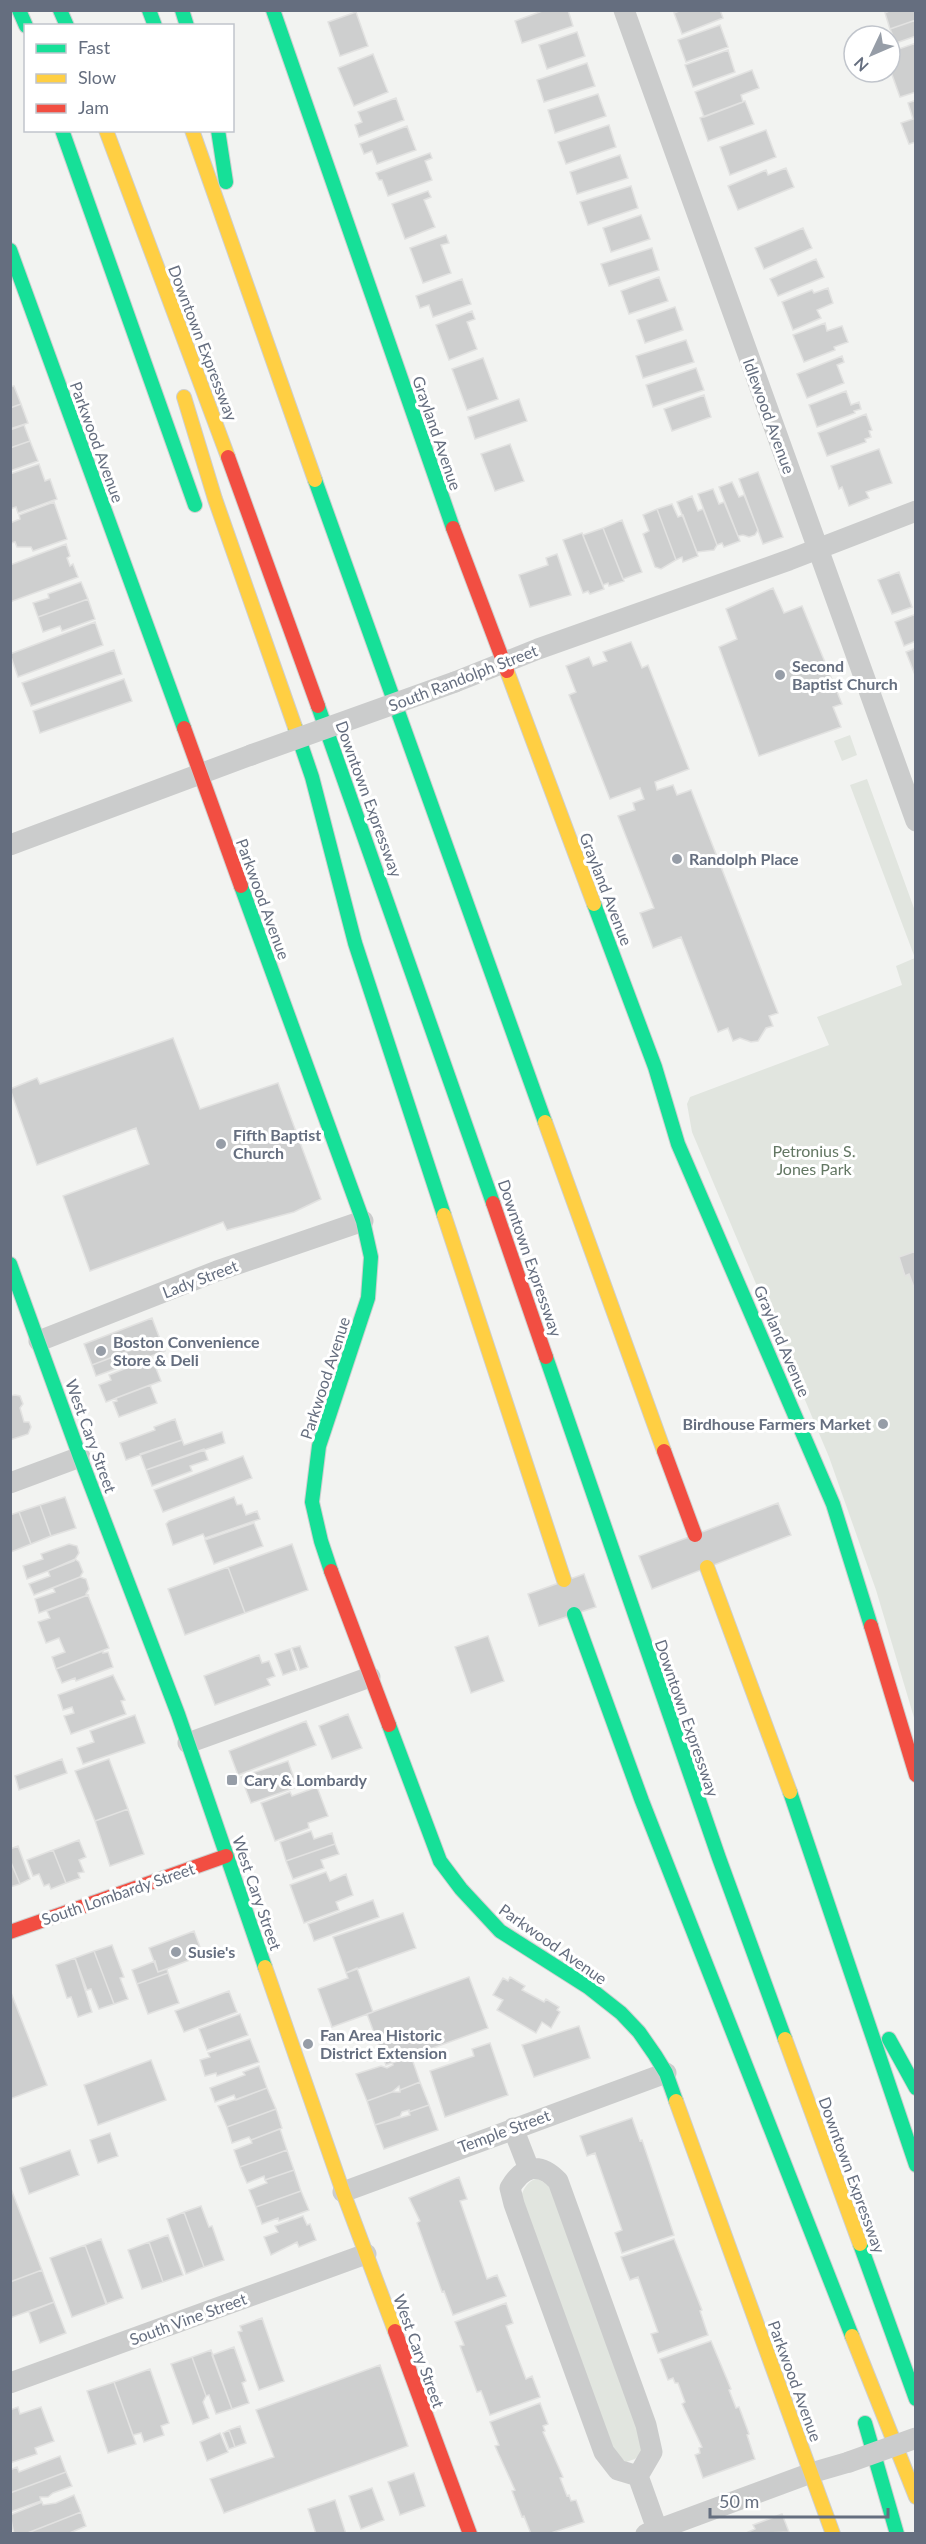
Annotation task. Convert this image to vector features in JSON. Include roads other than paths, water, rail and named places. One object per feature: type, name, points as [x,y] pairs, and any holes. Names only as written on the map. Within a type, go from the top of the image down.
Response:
[{"type":"main road","points":[[19,10],[25,24]]},
{"type":"main road","points":[[60,10],[66,24]]},
{"type":"main road","name":"Grayland Avenue","points":[[273,10],[450,520],[655,1067],[678,1144],[833,1504],[915,1775]]},
{"type":"main road","points":[[63,132],[198,515]]},
{"type":"main road","points":[[107,132],[162,320]]},
{"type":"main road","name":"Downtown Expressway","points":[[107,132],[291,629],[452,1083],[719,1858],[915,2399]]},
{"type":"main road","points":[[193,132],[409,746],[695,1535]]},
{"type":"main road","points":[[218,132],[237,255]]},
{"type":"main road","name":"Parkwood Avenue","points":[[10,250],[363,1221],[371,1257],[368,1298],[319,1446],[312,1502],[321,1541],[440,1861],[464,1895],[501,1931],[603,1999],[634,2025],[651,2047],[666,2073],[832,2534]]},
{"type":"main road","points":[[182,387],[214,499],[312,777],[355,943],[564,1580]]},
{"type":"main road","points":[[274,729],[286,763]]},
{"type":"main road","points":[[314,842],[355,943]]},
{"type":"main road","name":"West Cary Street","points":[[10,1264],[188,1743],[343,2192],[470,2534]]},
{"type":"main road","points":[[707,1568],[797,1812],[915,2165]]},
{"type":"main road","points":[[574,1614],[642,1801],[915,2497]]},
{"type":"main road","name":"South Lombardy Street","points":[[10,1932],[226,1856]]},
{"type":"main road","points":[[847,1962],[915,2088]]},
{"type":"main road","points":[[789,2178],[842,2348]]},
{"type":"main road","points":[[859,2405],[897,2534]]},
{"type":"street","name":"Idlewood Avenue","points":[[624,10],[915,820]]},
{"type":"street","name":"South Randolph Street","points":[[10,845],[915,512]]},
{"type":"street","name":"Lady Street","points":[[39,1341],[217,1271],[363,1221]]},
{"type":"street","points":[[10,1483],[80,1457]]},
{"type":"street","points":[[188,1743],[370,1677]]},
{"type":"street","name":"Temple Street","points":[[343,2192],[666,2073]]},
{"type":"street","points":[[513,2128],[529,2169]]},
{"type":"street","points":[[638,2476],[618,2470],[604,2452],[523,2227],[510,2188],[517,2176],[529,2169],[539,2168],[549,2172],[558,2181],[646,2425],[652,2452],[638,2476],[652,2531],[915,2438]]},
{"type":"street","name":"South Vine Street","points":[[10,2383],[366,2254]]},
{"type":"place","name":"Second Baptist Church","points":[[780,675]]},
{"type":"place","name":"Randolph Place","points":[[677,859]]},
{"type":"place","name":"Fifth Baptist Church","points":[[221,1144]]},
{"type":"place","name":"Boston Convenience Store & Deli","points":[[101,1351]]},
{"type":"place","name":"Birdhouse Farmers Market","points":[[883,1424]]},
{"type":"place","name":"Cary & Lombardy","points":[[232,1780]]},
{"type":"place","name":"Susie's","points":[[176,1952]]},
{"type":"place","name":"Fan Area Historic District Extension","points":[[308,2044]]},
{"type":"park label","name":"Petronius S. Jones Park","points":[[814,1160]]}]
